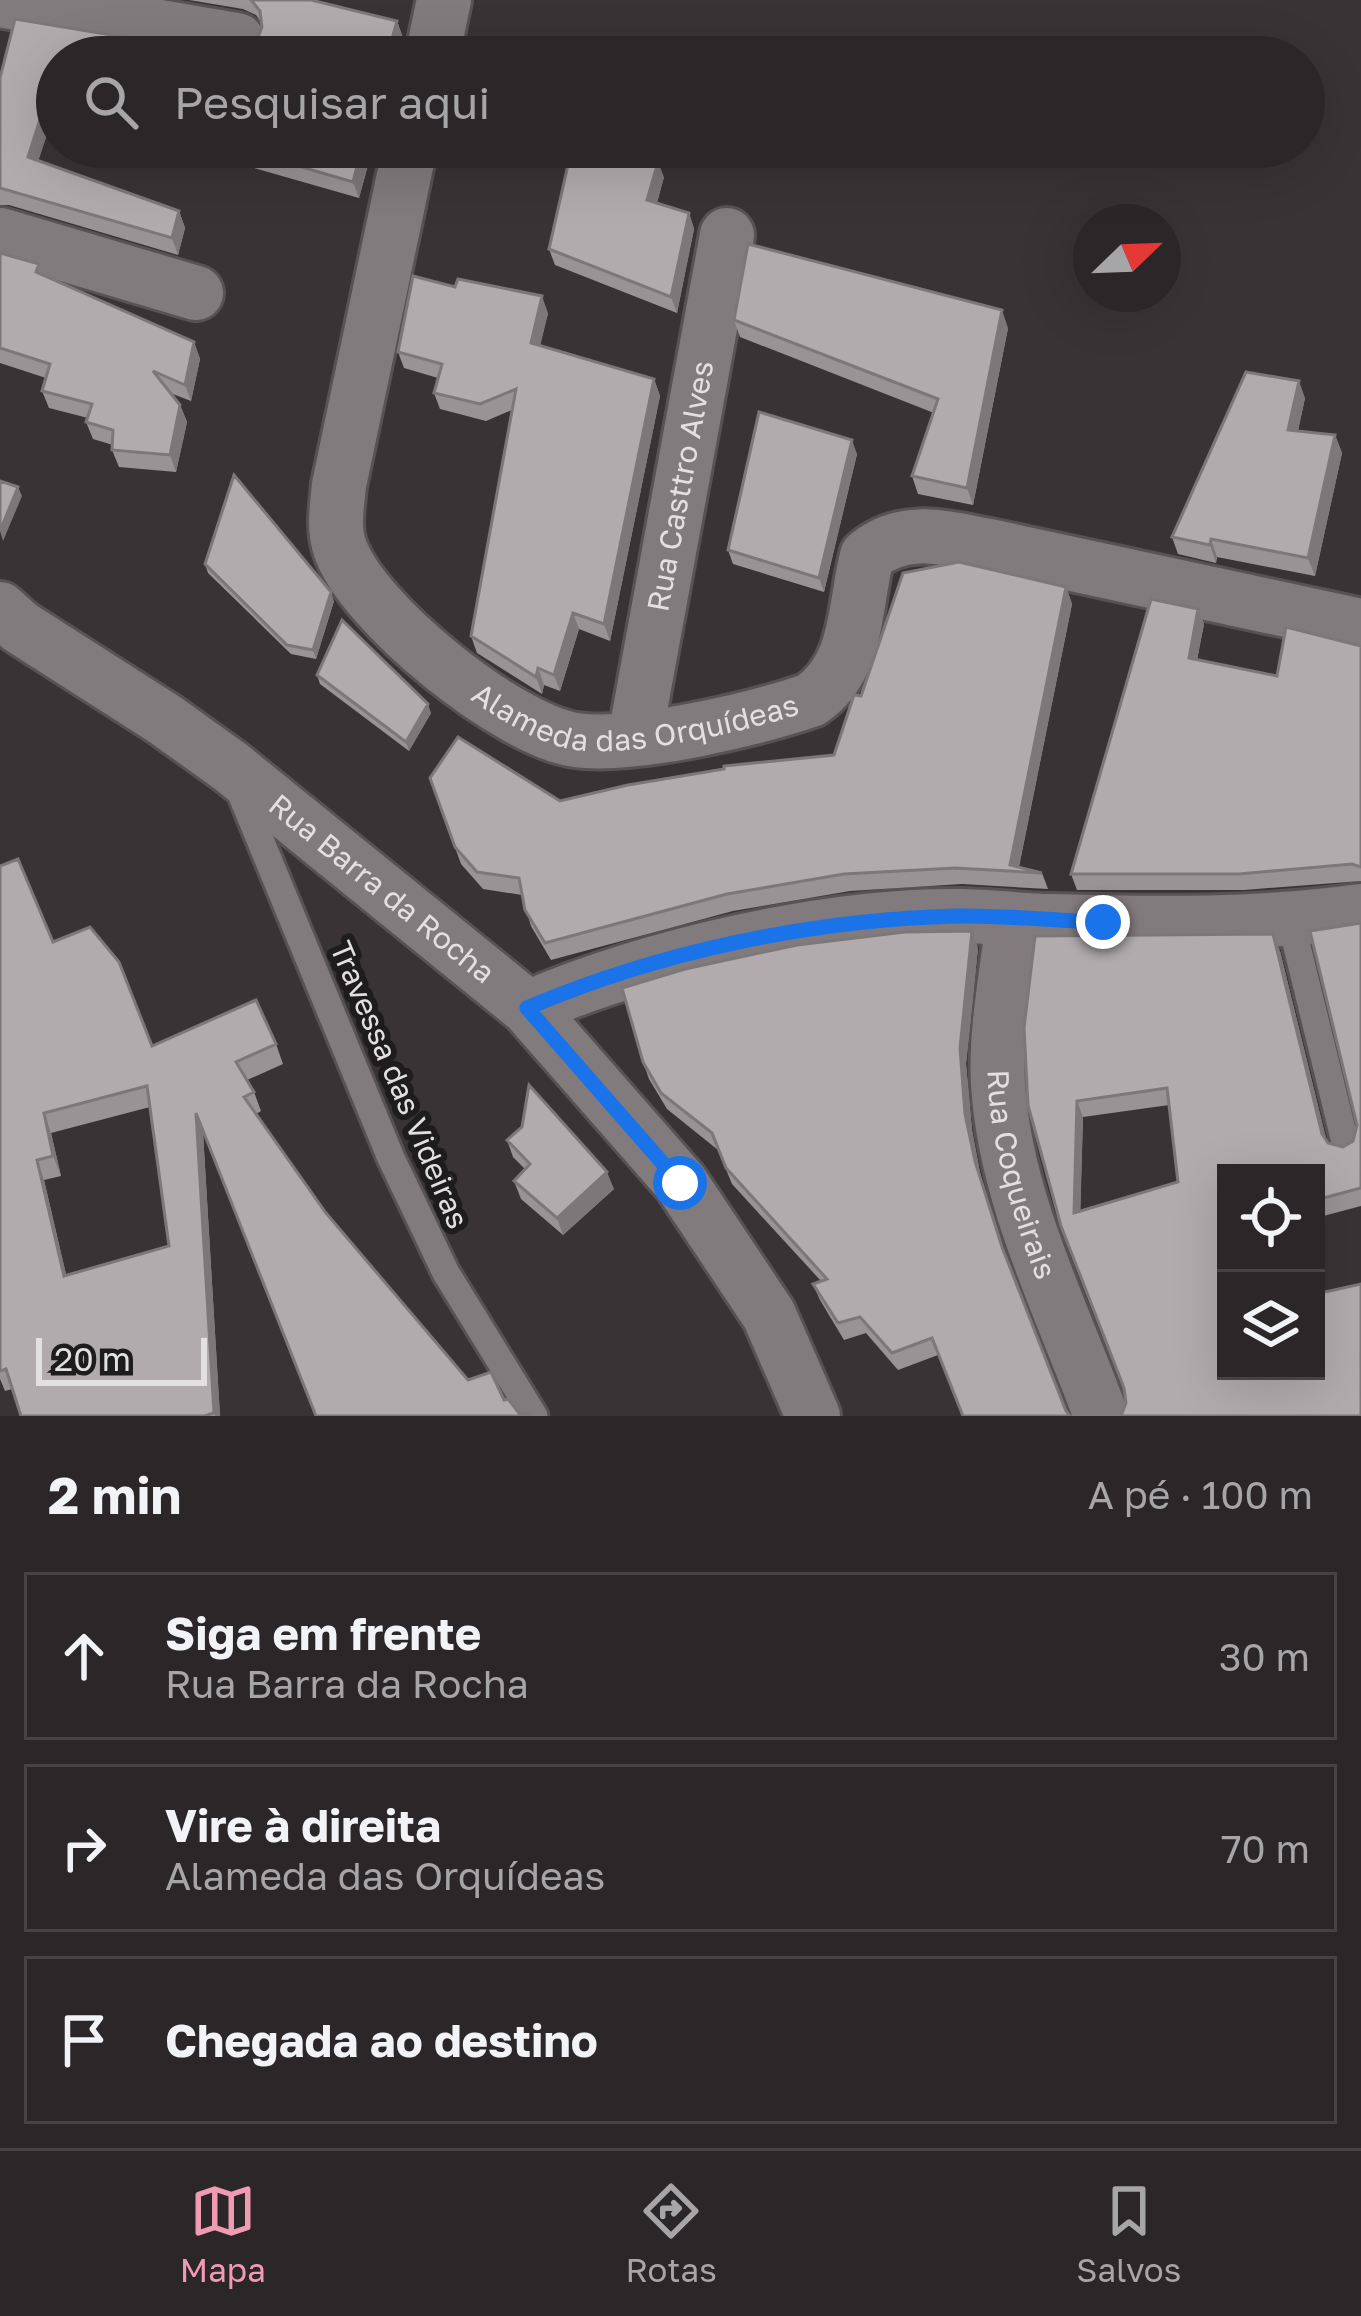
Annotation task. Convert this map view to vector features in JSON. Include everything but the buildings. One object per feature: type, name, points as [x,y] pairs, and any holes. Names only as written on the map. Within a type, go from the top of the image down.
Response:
[{"type":"street","points":[[0,0],[213,36]]},
{"type":"street","points":[[436,36],[444,0]]},
{"type":"street","name":"Alameda das Orquídeas","points":[[406,168],[339,484],[335,526],[340,548],[368,597],[517,720],[547,734],[582,741],[674,733],[811,700],[830,687],[854,639],[867,556],[885,541],[910,536],[989,546],[1361,626]]},
{"type":"street","points":[[0,235],[196,293]]},
{"type":"street","name":"Rua Casttro Alves","points":[[634,737],[727,235]]},
{"type":"street","name":"Rua Barra da Rocha","points":[[0,609],[20,628],[231,766],[527,1008],[680,1183],[770,1315],[813,1416]]},
{"type":"street","points":[[527,1008],[595,979],[772,935],[941,917],[1103,922],[1289,918],[1361,911]]},
{"type":"street","name":"Rua Coqueirais","points":[[1013,920],[998,1074],[1009,1153],[1041,1261],[1101,1416]]},
{"type":"lane","name":"Travessa das Videiras","points":[[231,766],[391,1159],[446,1273],[534,1416]]},
{"type":"lane","points":[[1289,918],[1346,1146]]},
{"type":"route","points":[[680,1183],[527,1008],[595,979],[772,935],[960,916],[1103,922]]}]
